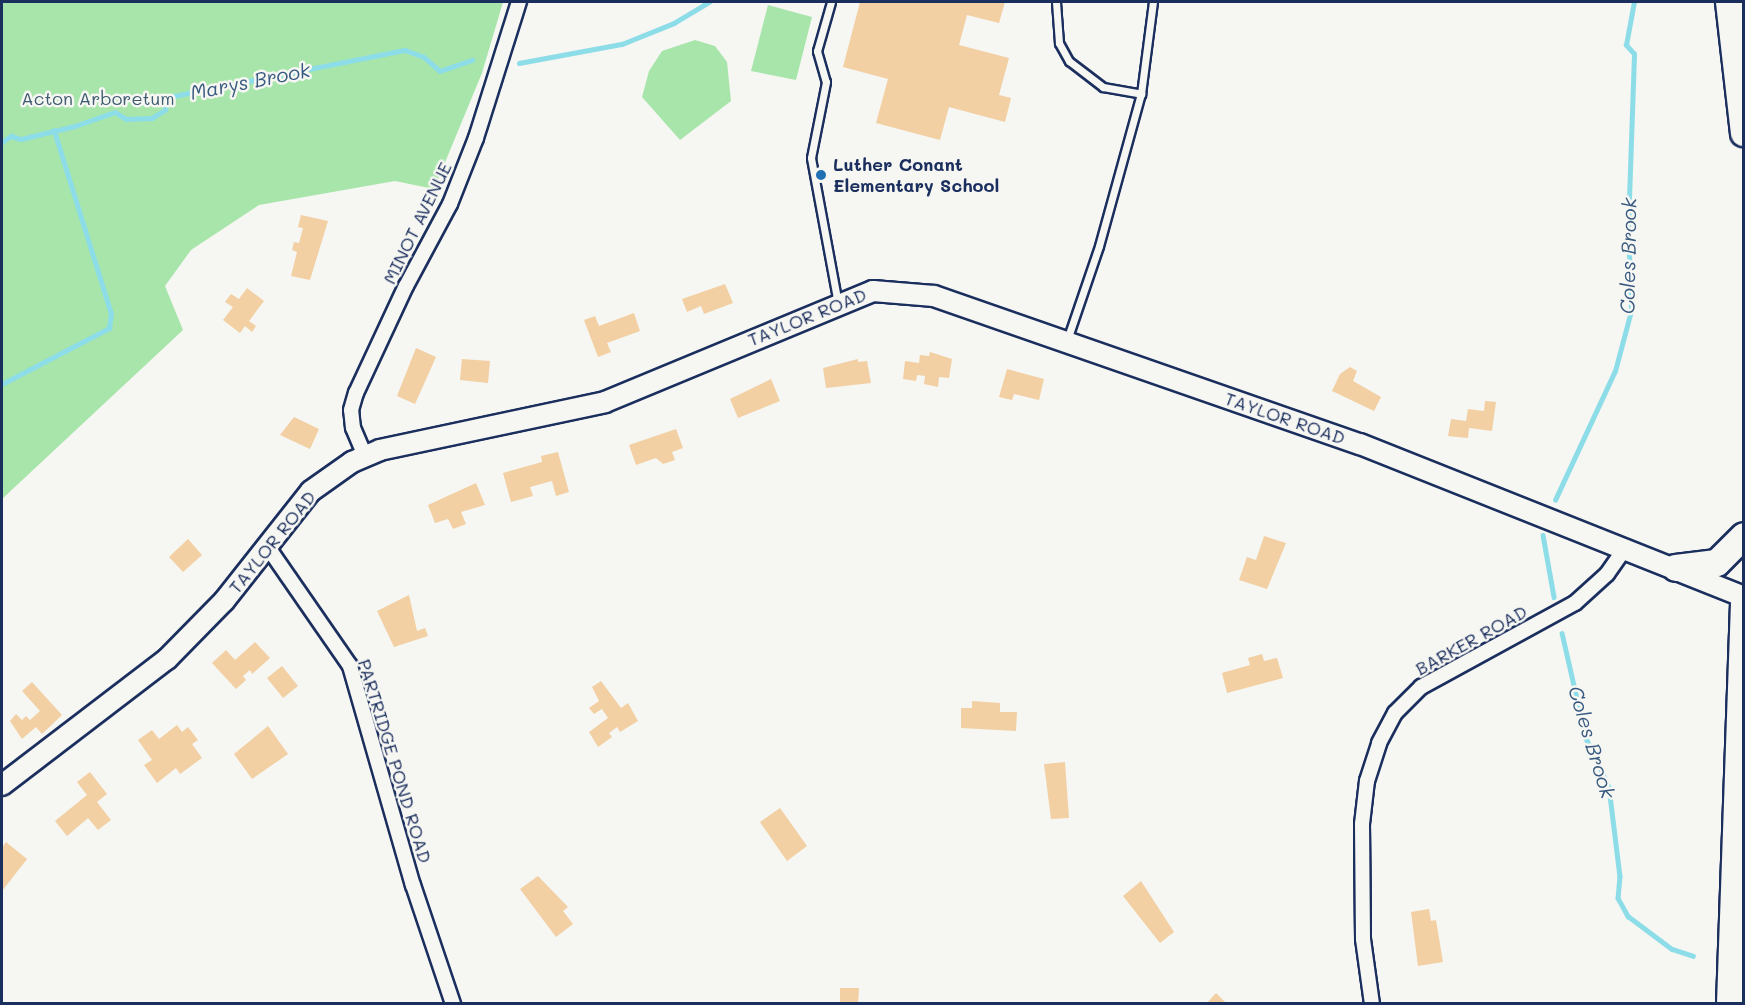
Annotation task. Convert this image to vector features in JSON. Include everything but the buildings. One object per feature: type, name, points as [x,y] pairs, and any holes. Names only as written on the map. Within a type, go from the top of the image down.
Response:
[{"type":"highway","points":[[1729,2],[1743,133]]},
{"type":"highway","points":[[1676,568],[1701,568],[1717,563],[1743,536]]},
{"type":"highway","points":[[1730,1004],[1743,599]]},
{"type":"street","name":"MINOT AVENUE","points":[[365,456],[353,428],[351,410],[356,393],[406,286],[450,204],[476,138],[519,2]]},
{"type":"street","name":"TAYLOR ROAD","points":[[2,785],[92,720],[167,659],[224,601],[311,491],[365,456],[605,402],[838,303],[873,291],[914,292],[1067,340],[1360,444],[1626,547],[1743,599]]},
{"type":"street","name":"PARTRIDGE POND ROAD","points":[[267,546],[350,666],[413,885],[453,1004]]},
{"type":"street","name":"BARKER ROAD","points":[[1372,1004],[1363,939],[1362,824],[1367,782],[1379,743],[1395,713],[1421,687],[1575,603],[1607,573],[1626,547]]},
{"type":"lane","points":[[831,2],[817,51],[826,82],[811,158],[838,303]]},
{"type":"lane","points":[[1056,2],[1059,43],[1069,61],[1103,87],[1141,94]]},
{"type":"lane","points":[[1067,340],[1099,246],[1141,94],[1153,2]]},
{"type":"green space","name":"Acton Arboretum","points":[[2,2],[503,2],[482,73],[434,189],[395,181],[259,205],[191,250],[165,286],[183,330],[2,499]]},
{"type":"green space","points":[[768,5],[812,17],[796,80],[751,71]]},
{"type":"green space","points":[[695,40],[715,46],[727,62],[731,101],[680,140],[642,97],[649,71],[662,51]]},
{"type":"waterway","name":"Marys Brook","points":[[519,63],[622,44],[674,23],[709,2]]},
{"type":"waterway","name":"Coles Brook","points":[[1555,500],[1615,371],[1631,311],[1628,227],[1634,54],[1626,45],[1634,2]]},
{"type":"waterway","name":"Marys Brook","points":[[2,142],[11,136],[21,139],[75,126],[115,112],[126,119],[152,118],[165,110],[169,97],[405,50],[424,57],[440,71],[472,60]]},
{"type":"waterway","points":[[2,384],[109,328],[111,314],[54,131]]},
{"type":"waterway","name":"Coles Brook","points":[[1543,535],[1554,597]]},
{"type":"waterway","name":"Coles Brook","points":[[1562,633],[1586,738],[1609,787],[1620,876],[1618,898],[1628,916],[1672,949],[1693,956]]},
{"type":"place","name":"Luther Conant Elementary School","points":[[821,175]]}]
